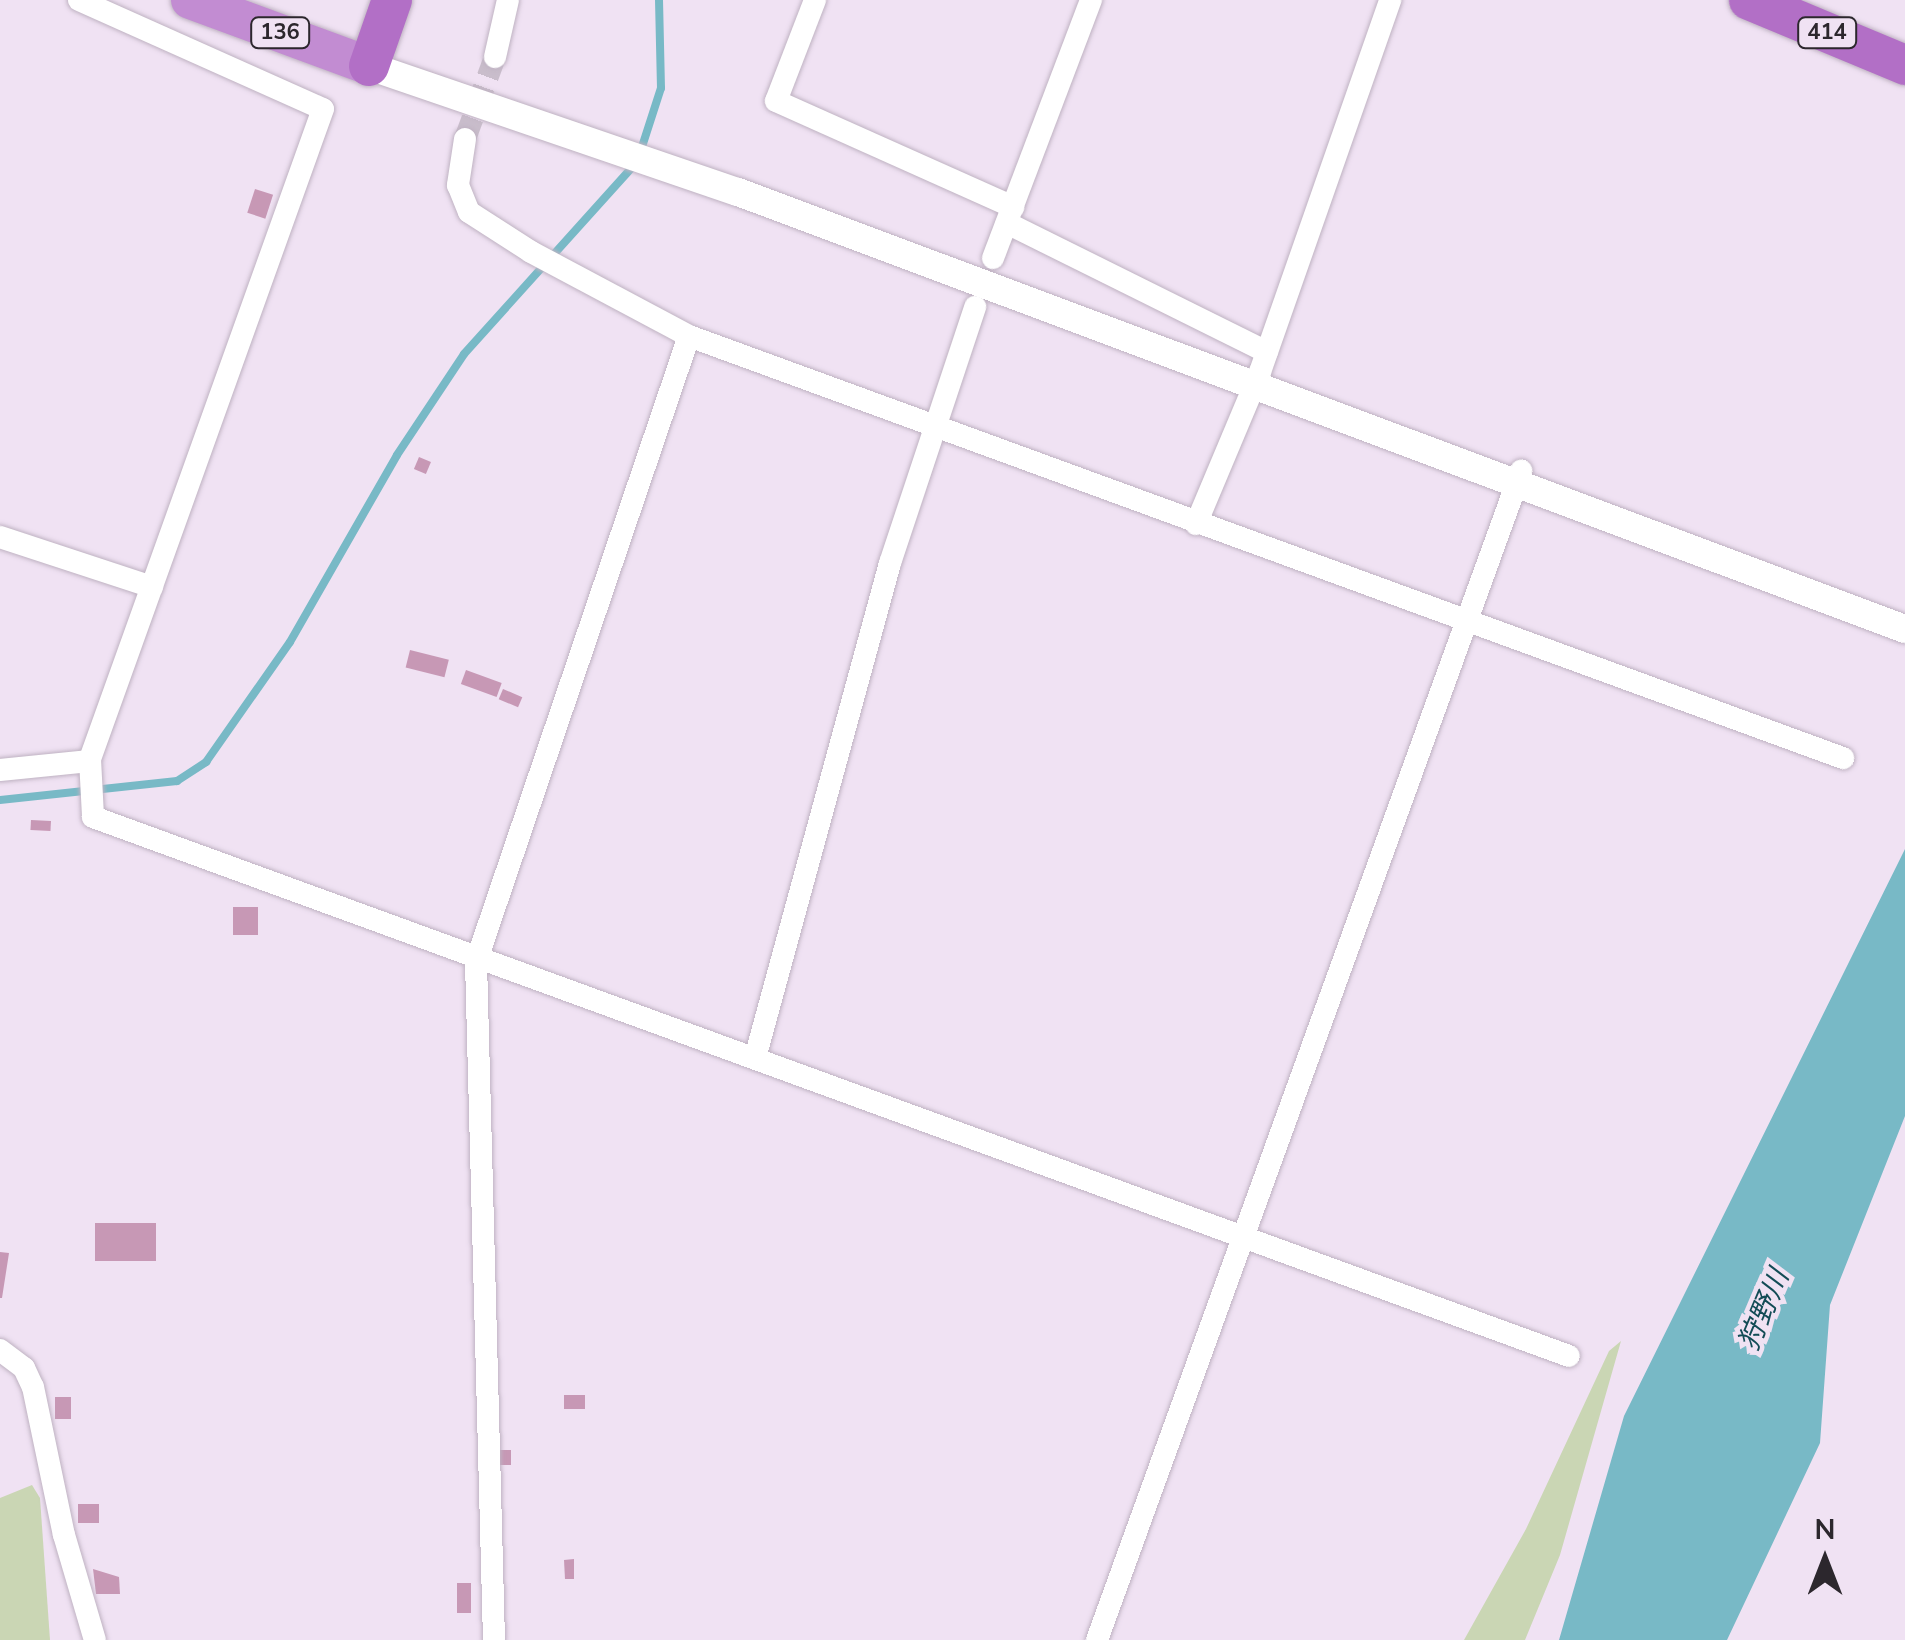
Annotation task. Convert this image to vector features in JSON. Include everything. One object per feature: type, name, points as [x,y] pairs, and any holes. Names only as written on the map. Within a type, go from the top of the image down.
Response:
[{"type":"highway","name":"136","points":[[190,0],[369,66]]},
{"type":"highway","points":[[369,66],[392,0]]},
{"type":"highway","name":"414","points":[[1750,0],[1905,65]]},
{"type":"street","points":[[79,0],[323,109],[90,764],[92,812],[100,822],[476,962],[755,1058],[1569,1356]]},
{"type":"street","points":[[495,57],[508,0]]},
{"type":"street","points":[[815,0],[776,101],[1010,215],[1267,352]]},
{"type":"street","points":[[994,258],[1091,0]]},
{"type":"street","points":[[1196,524],[1267,352],[1390,0]]},
{"type":"street","points":[[369,66],[738,192],[1253,384],[1519,477],[1905,629]]},
{"type":"street","points":[[465,139],[458,186],[469,212],[530,252],[690,336],[1467,624],[1843,758]]},
{"type":"street","points":[[755,1058],[931,426],[976,307]]},
{"type":"street","points":[[494,1640],[476,962],[690,336]]},
{"type":"street","points":[[1097,1640],[1519,477]]},
{"type":"street","points":[[0,538],[152,587]]},
{"type":"street","points":[[0,770],[90,764]]},
{"type":"street","points":[[0,1350],[24,1368],[40,1405],[64,1535],[95,1640]]},
{"type":"green space","points":[[1621,1341],[1560,1555],[1525,1640],[1464,1640],[1526,1529],[1609,1351]]},
{"type":"green space","points":[[32,1485],[40,1498],[50,1640],[0,1640],[0,1498]]},
{"type":"water","name":"狩野川","points":[[1905,849],[1905,1116],[1830,1305],[1820,1443],[1727,1640],[1559,1640],[1624,1416]]},
{"type":"building","points":[[255,189],[273,195],[265,219],[247,213]]},
{"type":"building","points":[[419,457],[431,462],[426,474],[414,469]]},
{"type":"building","points":[[410,650],[449,660],[444,677],[406,667]]},
{"type":"building","points":[[466,670],[502,683],[497,697],[461,684]]},
{"type":"building","points":[[503,689],[522,697],[518,707],[499,699]]},
{"type":"building","points":[[31,820],[51,821],[50,831],[30,830]]},
{"type":"building","points":[[233,907],[258,907],[258,935],[233,935]]},
{"type":"building","points":[[95,1223],[156,1223],[156,1261],[95,1261]]},
{"type":"building","points":[[0,1252],[9,1253],[2,1298],[0,1298]]},
{"type":"building","points":[[564,1395],[585,1395],[585,1409],[564,1409]]},
{"type":"building","points":[[55,1397],[71,1397],[71,1419],[55,1419]]},
{"type":"building","points":[[499,1450],[511,1450],[511,1465],[499,1465]]},
{"type":"building","points":[[78,1504],[99,1504],[99,1523],[78,1523]]},
{"type":"building","points":[[574,1559],[574,1579],[565,1579],[564,1560]]},
{"type":"building","points":[[93,1569],[119,1577],[120,1594],[96,1594]]},
{"type":"building","points":[[457,1583],[471,1583],[471,1613],[457,1613]]},
{"type":"waterway","points":[[640,153],[661,88],[659,0]]},
{"type":"waterway","points":[[0,800],[177,781],[206,762],[290,642],[397,455],[464,354],[634,165]]},
{"type":"tunnel","points":[[465,139],[495,57]]}]
